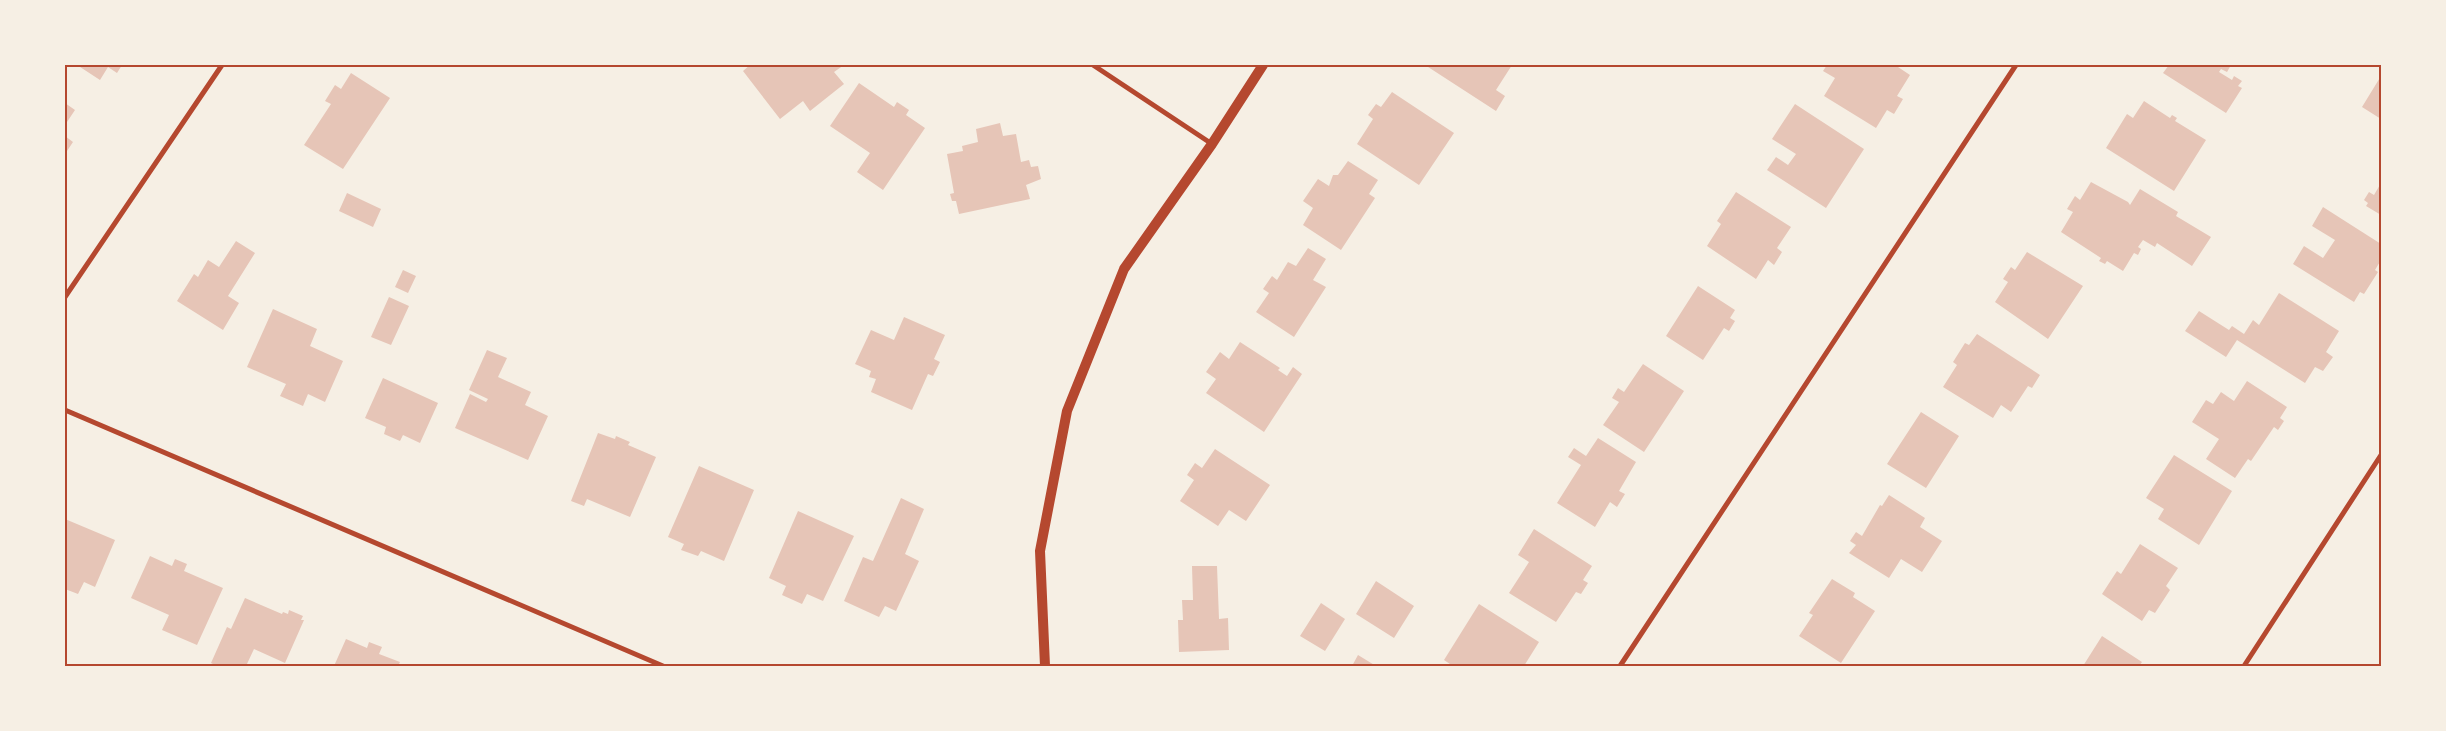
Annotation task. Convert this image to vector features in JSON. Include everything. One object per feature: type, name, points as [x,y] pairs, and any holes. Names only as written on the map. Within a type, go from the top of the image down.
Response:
[{"type":"main road","points":[[1045,666],[1040,551],[1067,411],[1124,268],[1212,144],[1263,65]]},
{"type":"street","points":[[65,297],[222,65]]},
{"type":"street","points":[[1092,65],[1212,144]]},
{"type":"street","points":[[1620,666],[2016,65]]},
{"type":"street","points":[[65,410],[663,666]]},
{"type":"street","points":[[2244,666],[2381,455]]},
{"type":"building","points":[[77,65],[122,65],[117,73],[108,67],[100,80]]},
{"type":"building","points":[[750,65],[844,65],[834,72],[844,84],[810,111],[803,101],[780,119],[743,71]]},
{"type":"building","points":[[1425,65],[1512,65],[1496,90],[1505,96],[1496,111]]},
{"type":"building","points":[[1827,65],[1895,65],[1910,75],[1897,96],[1903,99],[1894,114],[1887,110],[1876,128],[1824,96],[1835,78],[1823,71]]},
{"type":"building","points":[[2169,65],[2231,65],[2227,72],[2221,69],[2219,72],[2232,80],[2234,76],[2242,81],[2238,86],[2242,88],[2226,113],[2163,73]]},
{"type":"building","points":[[351,73],[390,98],[343,169],[304,145],[331,104],[325,101],[335,85],[341,89]]},
{"type":"building","points":[[2381,76],[2381,119],[2362,107]]},
{"type":"building","points":[[859,83],[894,107],[897,102],[909,110],[906,115],[925,128],[883,190],[857,172],[870,153],[830,126]]},
{"type":"building","points":[[1392,92],[1454,133],[1419,185],[1357,144],[1373,119],[1368,115],[1376,104],[1381,107]]},
{"type":"building","points":[[2144,101],[2170,118],[2172,115],[2177,118],[2175,121],[2206,140],[2174,191],[2106,148],[2127,114],[2133,118]]},
{"type":"building","points":[[65,103],[75,110],[65,125]]},
{"type":"building","points":[[1795,104],[1864,149],[1826,208],[1767,170],[1776,157],[1788,165],[1796,154],[1772,139]]},
{"type":"building","points":[[1000,123],[1003,136],[1016,134],[1021,162],[1029,160],[1031,167],[1038,166],[1041,179],[1026,185],[1030,199],[959,214],[956,201],[952,201],[950,194],[954,193],[947,154],[963,151],[962,146],[978,142],[976,129]]},
{"type":"building","points":[[65,136],[73,142],[65,154]]},
{"type":"building","points":[[1348,161],[1378,180],[1369,194],[1375,198],[1341,250],[1303,225],[1313,208],[1303,201],[1318,179],[1329,186],[1333,175],[1338,175]]},
{"type":"building","points":[[2091,182],[2128,202],[2130,205],[2140,189],[2178,212],[2176,216],[2211,237],[2192,266],[2157,243],[2155,247],[2143,240],[2138,247],[2141,249],[2138,255],[2134,253],[2123,271],[2107,261],[2105,264],[2099,261],[2101,258],[2061,232],[2073,212],[2067,209],[2075,196],[2080,200]]},
{"type":"building","points":[[2381,183],[2381,215],[2366,206],[2368,203],[2364,200],[2369,192],[2374,195]]},
{"type":"building","points":[[1736,192],[1791,227],[1777,248],[1782,252],[1774,265],[1768,260],[1756,279],[1707,246],[1721,224],[1717,221]]},
{"type":"building","points":[[347,193],[381,209],[373,227],[339,211]]},
{"type":"building","points":[[2323,207],[2381,244],[2381,260],[2375,270],[2378,272],[2364,294],[2360,292],[2354,302],[2293,264],[2304,246],[2323,258],[2335,240],[2312,226]]},
{"type":"building","points":[[236,241],[255,253],[228,296],[239,303],[223,330],[177,301],[194,274],[198,277],[208,260],[219,267]]},
{"type":"building","points":[[1308,248],[1326,259],[1313,280],[1326,287],[1294,337],[1256,312],[1269,293],[1263,289],[1272,276],[1277,280],[1288,262],[1296,266]]},
{"type":"building","points":[[2027,252],[2083,286],[2048,339],[1995,302],[2008,282],[2003,279],[2011,267],[2015,270]]},
{"type":"building","points":[[403,270],[416,276],[408,293],[395,287]]},
{"type":"building","points":[[1698,286],[1735,310],[1730,318],[1735,321],[1729,331],[1724,328],[1703,360],[1666,336]]},
{"type":"building","points":[[2279,293],[2339,331],[2326,352],[2333,357],[2323,371],[2315,367],[2305,383],[2237,340],[2226,357],[2185,331],[2199,311],[2229,330],[2232,326],[2244,334],[2253,320],[2259,325]]},
{"type":"building","points":[[389,297],[409,306],[391,345],[371,337]]},
{"type":"building","points":[[273,309],[317,329],[310,346],[343,361],[325,402],[308,394],[303,406],[280,396],[286,384],[247,367]]},
{"type":"building","points":[[904,317],[945,335],[934,359],[940,362],[933,376],[928,374],[912,410],[871,392],[876,379],[869,377],[871,371],[855,364],[871,330],[894,340]]},
{"type":"building","points":[[1977,334],[2040,375],[2032,388],[2028,386],[2011,412],[2001,405],[1993,418],[1943,387],[1957,365],[1953,362],[1965,343],[1969,345]]},
{"type":"building","points":[[1240,342],[1280,368],[1278,370],[1287,376],[1293,367],[1302,374],[1264,432],[1206,393],[1216,379],[1206,372],[1220,352],[1229,359]]},
{"type":"building","points":[[487,350],[507,358],[498,377],[531,392],[525,405],[548,416],[528,460],[455,428],[470,394],[486,402],[488,399],[469,390]]},
{"type":"building","points":[[1643,364],[1684,391],[1644,452],[1603,425],[1619,402],[1612,398],[1618,388],[1624,392]]},
{"type":"building","points":[[383,378],[438,403],[420,443],[403,435],[400,441],[384,434],[386,427],[365,418]]},
{"type":"building","points":[[2247,381],[2287,407],[2280,418],[2284,421],[2278,430],[2274,427],[2251,461],[2248,459],[2235,478],[2206,459],[2219,439],[2192,422],[2206,400],[2213,404],[2221,392],[2234,401]]},
{"type":"building","points":[[1921,412],[1959,436],[1926,488],[1887,464]]},
{"type":"building","points":[[598,433],[615,439],[616,436],[630,442],[628,445],[656,457],[630,517],[587,499],[584,506],[571,501]]},
{"type":"building","points":[[1598,438],[1636,462],[1619,491],[1625,494],[1617,507],[1610,502],[1595,527],[1557,503],[1581,465],[1568,457],[1574,448],[1586,456]]},
{"type":"building","points":[[1215,449],[1270,485],[1246,521],[1229,510],[1218,526],[1180,501],[1194,480],[1187,475],[1195,463],[1202,468]]},
{"type":"building","points":[[2174,455],[2232,491],[2199,545],[2158,519],[2164,509],[2146,498]]},
{"type":"building","points":[[699,466],[754,490],[724,561],[701,551],[698,556],[681,550],[684,544],[668,537]]},
{"type":"building","points":[[1889,495],[1925,518],[1920,527],[1942,541],[1922,572],[1901,559],[1889,578],[1849,553],[1856,545],[1850,541],[1856,532],[1862,536],[1880,505],[1882,506]]},
{"type":"building","points":[[901,498],[924,509],[905,554],[919,561],[896,611],[885,606],[879,617],[844,601],[863,557],[873,561]]},
{"type":"building","points":[[798,511],[854,536],[823,601],[807,594],[802,604],[782,595],[786,586],[769,578]]},
{"type":"building","points":[[65,519],[115,540],[95,587],[84,582],[78,594],[65,589]]},
{"type":"building","points":[[1534,529],[1592,566],[1583,580],[1588,583],[1581,594],[1576,592],[1556,622],[1509,593],[1529,562],[1518,555]]},
{"type":"building","points":[[2140,544],[2178,568],[2166,586],[2170,590],[2155,613],[2149,610],[2142,621],[2102,594],[2117,571],[2121,574]]},
{"type":"building","points":[[150,556],[172,566],[175,559],[187,564],[184,571],[223,588],[197,645],[162,630],[169,615],[131,598]]},
{"type":"building","points":[[1192,566],[1217,566],[1219,619],[1228,618],[1229,650],[1179,652],[1178,620],[1183,620],[1182,600],[1193,600]]},
{"type":"building","points":[[1832,579],[1855,593],[1853,597],[1875,611],[1841,663],[1799,636],[1813,615],[1809,613]]},
{"type":"building","points":[[1376,581],[1414,606],[1394,638],[1356,614]]},
{"type":"building","points":[[245,598],[282,614],[283,612],[288,614],[289,610],[303,616],[301,620],[304,620],[285,663],[254,649],[246,666],[217,666],[211,663],[227,627],[231,629]]},
{"type":"building","points":[[1321,603],[1345,619],[1325,651],[1300,636]]},
{"type":"building","points":[[1479,604],[1539,642],[1524,666],[1453,666],[1444,660]]},
{"type":"building","points":[[2102,636],[2142,662],[2139,666],[2083,666]]},
{"type":"building","points":[[346,639],[367,648],[369,642],[382,647],[379,654],[400,662],[398,666],[334,666]]},
{"type":"building","points":[[1358,655],[1376,666],[1352,666]]}]
